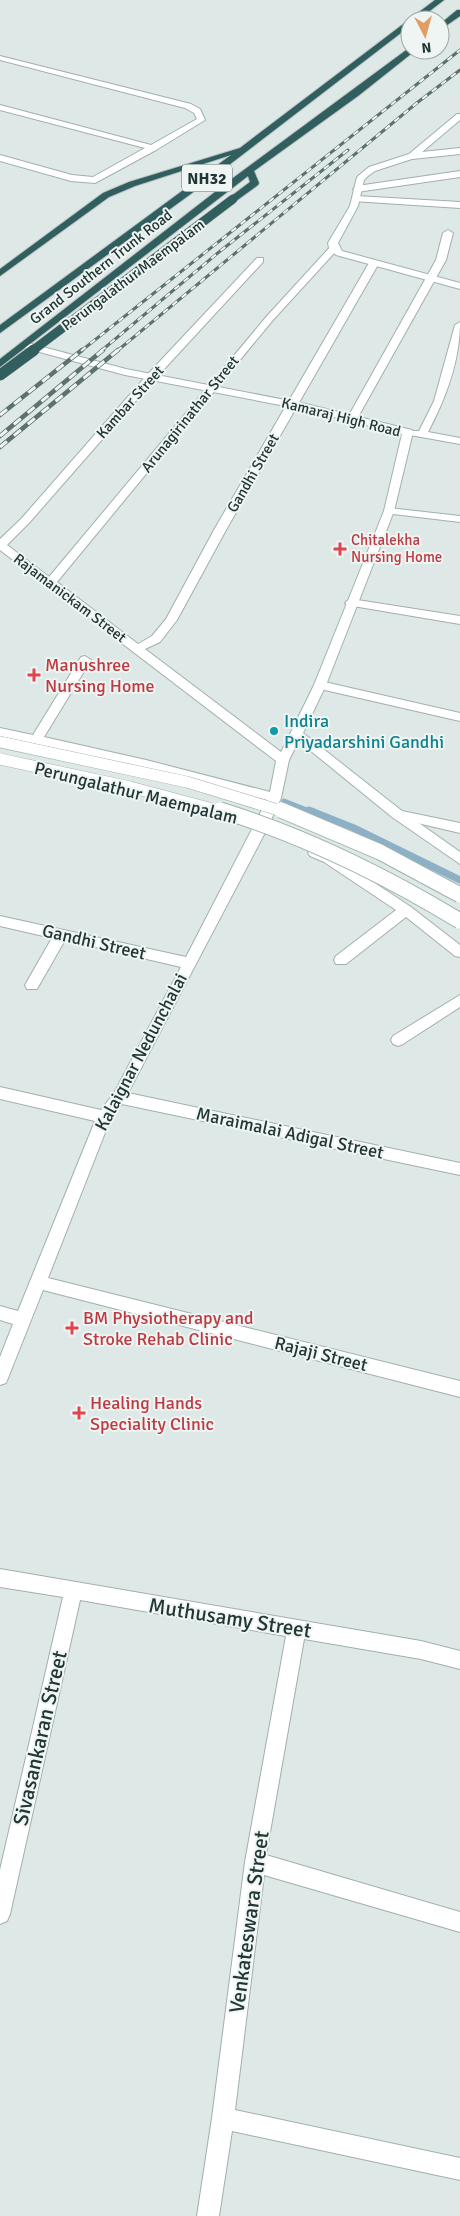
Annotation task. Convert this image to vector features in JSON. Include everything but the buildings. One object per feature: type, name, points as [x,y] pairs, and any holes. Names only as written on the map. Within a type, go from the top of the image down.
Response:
[{"type":"highway","name":"Grand Southern Trunk Road","points":[[426,10],[440,0]]},
{"type":"highway","points":[[450,20],[460,12]]},
{"type":"highway","name":"Grand Southern Trunk Road","points":[[0,330],[247,147],[400,29]]},
{"type":"highway","name":"Grand Southern Trunk Road","points":[[0,364],[250,171],[400,59]]},
{"type":"highway","points":[[0,273],[106,195],[132,184],[247,147]]},
{"type":"highway","name":"Perungalathur Maempalam","points":[[0,374],[254,183],[250,171]]},
{"type":"street","points":[[0,58],[188,106],[201,114],[201,120],[95,180],[71,178],[0,158]]},
{"type":"street","points":[[0,107],[153,148]]},
{"type":"street","points":[[412,156],[460,116]]},
{"type":"street","points":[[460,151],[412,156],[372,169],[360,179],[354,206],[332,243],[339,253],[460,286]]},
{"type":"street","points":[[356,194],[460,174]]},
{"type":"street","points":[[356,194],[460,205]]},
{"type":"street","points":[[353,417],[416,309],[429,279],[441,260],[448,234]]},
{"type":"street","name":"Arunagirinathar Street","points":[[50,583],[270,318],[334,248]]},
{"type":"street","name":"Kambar Street","points":[[0,545],[25,521],[152,377],[260,260]]},
{"type":"street","name":"Gandhi Street","points":[[137,649],[156,639],[171,620],[292,404],[374,263]]},
{"type":"street","points":[[422,434],[438,401],[460,325]]},
{"type":"street","name":"Kamaraj High Road","points":[[24,345],[152,377],[353,417],[408,432],[389,511],[320,685],[296,734]]},
{"type":"street","points":[[408,432],[460,441]]},
{"type":"street","points":[[389,511],[460,519]]},
{"type":"street","name":"Rajamanickam Street","points":[[0,545],[283,760]]},
{"type":"street","points":[[351,604],[460,620]]},
{"type":"street","points":[[36,740],[85,660]]},
{"type":"street","points":[[320,685],[460,718]]},
{"type":"street","points":[[0,732],[146,764],[274,798]]},
{"type":"street","points":[[296,734],[396,814],[460,859]]},
{"type":"street","name":"Kalaignar Nedunchalai","points":[[0,1378],[104,1117],[119,1098],[188,963],[260,829],[274,798],[283,760],[296,734]]},
{"type":"street","name":"Perungalathur Maempalam","points":[[0,742],[222,792],[297,816],[367,846],[460,895]]},
{"type":"street","name":"Perungalathur Maempalam","points":[[0,759],[135,788],[227,813],[281,832],[353,862],[418,895],[460,921]]},
{"type":"street","points":[[0,764],[61,775],[208,810],[260,829],[329,859],[406,910],[460,952]]},
{"type":"street","points":[[396,814],[460,828]]},
{"type":"street","points":[[341,960],[406,910]]},
{"type":"street","name":"Gandhi Street","points":[[0,921],[188,963]]},
{"type":"street","points":[[32,985],[61,935]]},
{"type":"street","points":[[398,1040],[460,1000]]},
{"type":"street","points":[[0,1093],[104,1117]]},
{"type":"street","name":"Maraimalai Adigal Street","points":[[119,1098],[460,1169]]},
{"type":"street","name":"Rajaji Street","points":[[37,1282],[460,1389]]},
{"type":"street","points":[[0,1313],[23,1320]]},
{"type":"street","name":"Muthusamy Street","points":[[0,1578],[421,1650],[460,1660]]},
{"type":"street","name":"Sivasankaran Street","points":[[0,1914],[73,1592]]},
{"type":"street","name":"Venkateswara Street","points":[[208,2216],[223,2118],[255,1862],[296,1629]]},
{"type":"street","points":[[255,1862],[460,1922]]},
{"type":"street","points":[[223,2118],[460,2169]]},
{"type":"waterway","points":[[284,801],[312,812]]},
{"type":"waterway","points":[[309,810],[354,828],[460,880]]},
{"type":"railway","points":[[81,351],[460,50]]},
{"type":"railway","points":[[117,351],[418,102],[460,70]]},
{"type":"railway","points":[[101,351],[219,252],[348,150]]},
{"type":"railway","points":[[0,415],[82,350]]},
{"type":"railway","points":[[0,436],[103,350]]},
{"type":"railway","points":[[0,447],[118,350]]},
{"type":"place","name":"Chitalekha Nursing Home","points":[[340,549]]},
{"type":"place","name":"Manushree Nursing Home","points":[[34,675]]},
{"type":"place","name":"Indira Priyadarshini Gandhi","points":[[274,731]]},
{"type":"place","name":"BM Physiotherapy and Stroke Rehab Clinic","points":[[72,1328]]},
{"type":"place","name":"Healing Hands Speciality Clinic","points":[[79,1413]]}]
